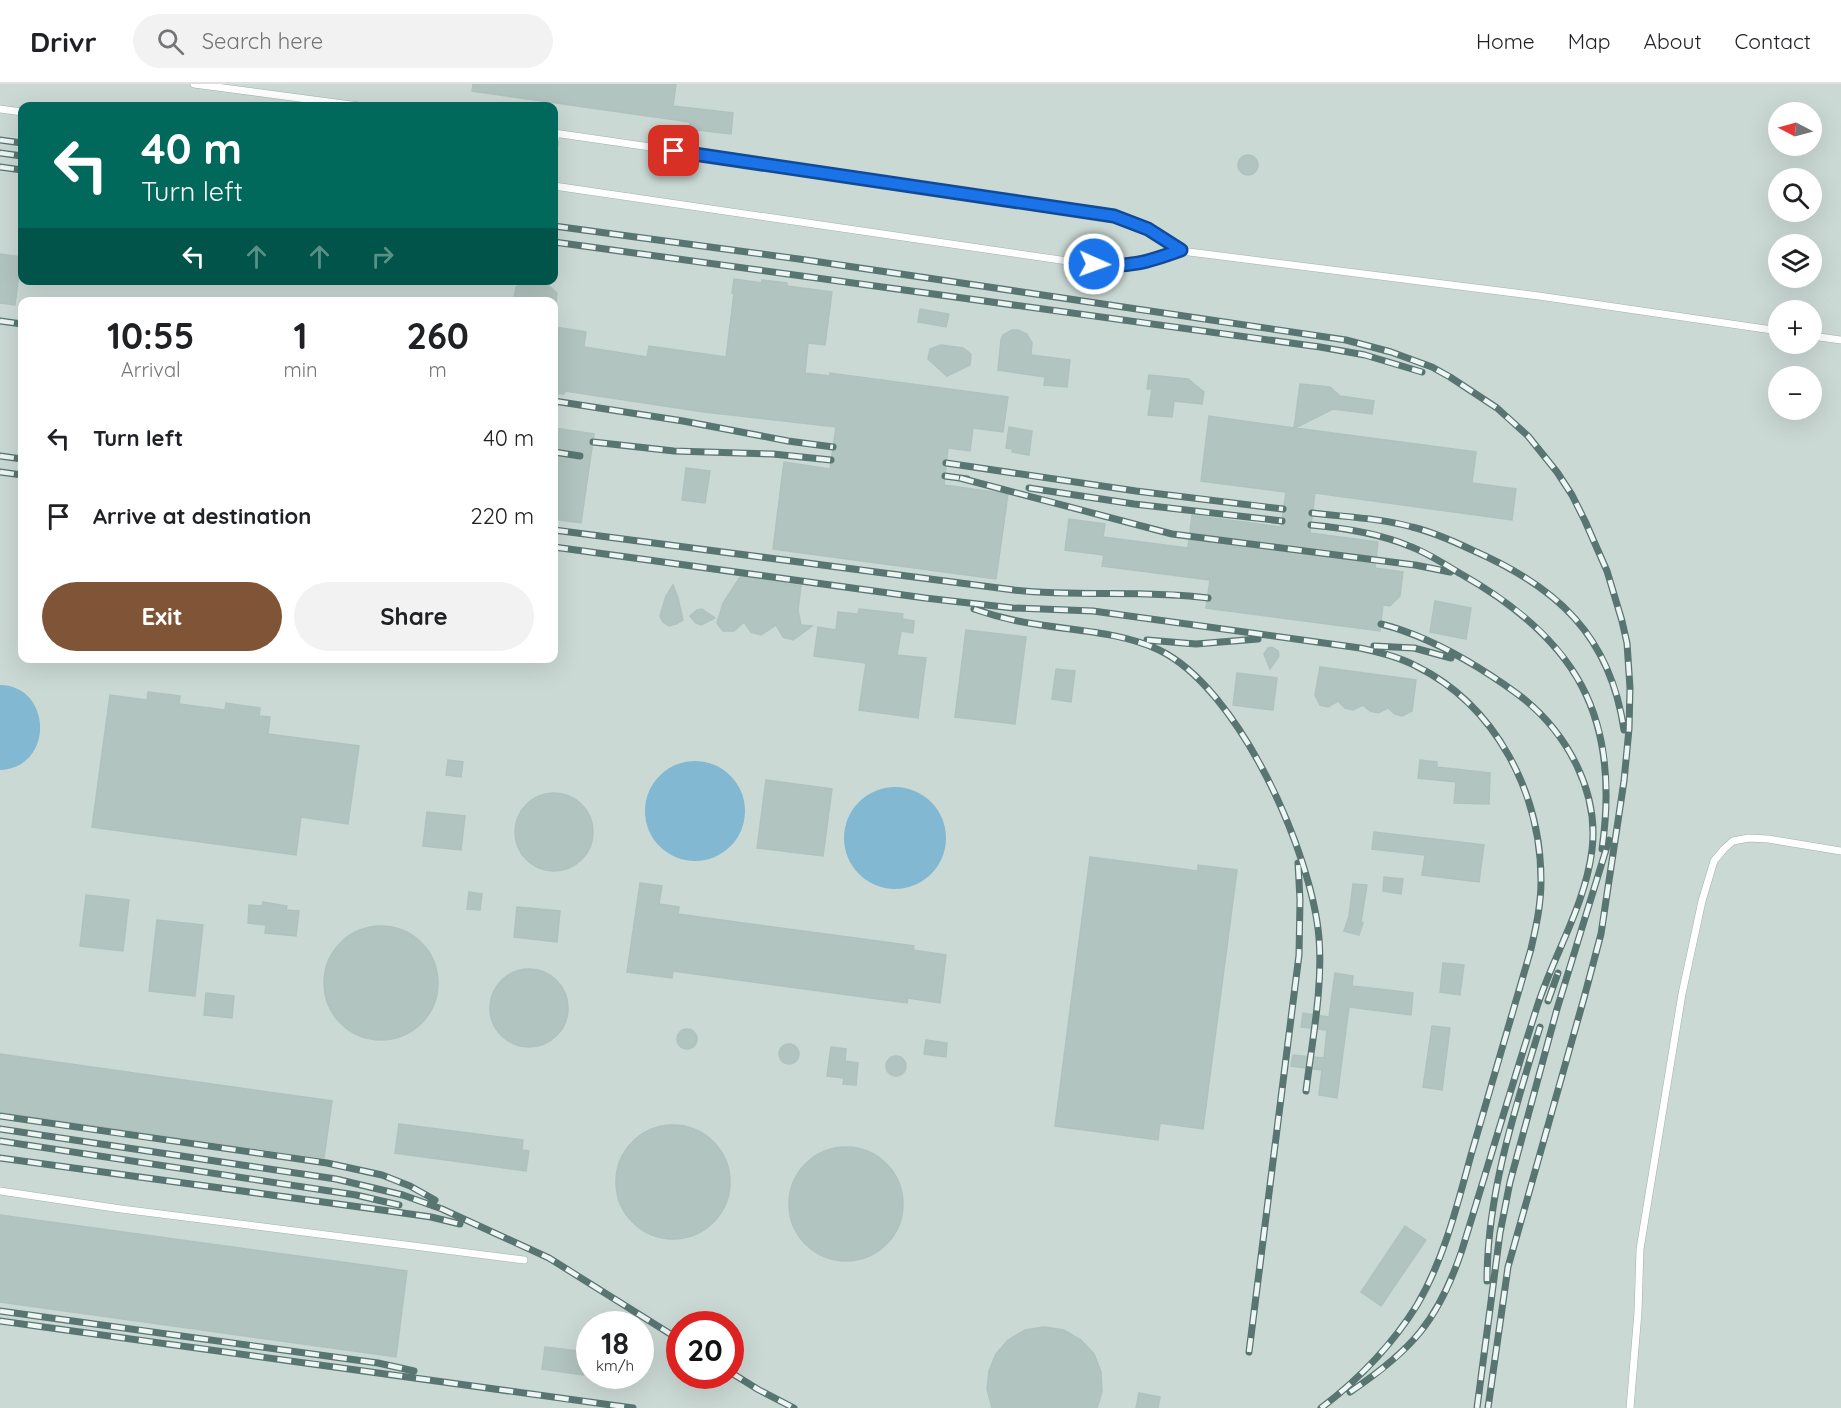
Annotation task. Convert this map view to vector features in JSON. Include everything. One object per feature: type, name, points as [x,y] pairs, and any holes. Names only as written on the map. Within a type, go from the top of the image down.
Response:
[{"type":"lane","points":[[194,84],[329,102]]},
{"type":"lane","points":[[0,109],[18,111]]},
{"type":"lane","points":[[558,133],[1114,216],[1148,229],[1181,250],[1539,296],[1768,329]]},
{"type":"lane","points":[[558,187],[1099,265],[1146,263],[1181,250]]},
{"type":"lane","points":[[1822,337],[1841,340]]},
{"type":"lane","points":[[1630,1408],[1640,1249],[1644,1221],[1682,994],[1702,901],[1714,861],[1733,841],[1749,838],[1841,851]]},
{"type":"lane","points":[[0,1191],[121,1209],[524,1260]]},
{"type":"shaded area","points":[[0,84],[1841,84],[1841,1408],[0,1408]]},
{"type":"water","points":[[0,685],[17,689],[30,698],[38,712],[40,727],[38,742],[30,756],[18,766],[0,770]]},
{"type":"water","points":[[685,761],[705,761],[731,775],[742,792],[745,811],[742,830],[731,847],[705,861],[685,861],[667,853],[653,839],[645,821],[645,801],[653,783],[667,769]]},
{"type":"water","points":[[895,787],[914,791],[931,802],[942,819],[946,838],[942,857],[931,874],[914,885],[895,889],[876,885],[859,874],[848,857],[844,838],[848,819],[859,802],[876,791]]},
{"type":"building","points":[[473,84],[676,84],[673,106],[733,113],[731,134],[689,129],[690,122],[472,91]]},
{"type":"building","points":[[1248,155],[1255,158],[1258,165],[1255,172],[1248,175],[1241,172],[1238,165],[1241,158]]},
{"type":"building","points":[[0,254],[18,257],[15,305],[0,303]]},
{"type":"building","points":[[734,279],[762,283],[762,280],[787,283],[787,286],[832,292],[825,345],[808,343],[805,373],[830,376],[830,373],[1008,397],[1003,432],[973,428],[970,451],[948,448],[944,485],[1008,494],[996,579],[773,549],[784,462],[830,469],[836,427],[704,412],[565,391],[564,394],[558,393],[558,328],[586,332],[584,347],[647,357],[649,346],[726,357],[734,294],[732,293]]},
{"type":"building","points":[[521,285],[549,286],[557,293],[557,297],[514,297],[516,287]]},
{"type":"building","points":[[920,309],[949,314],[946,327],[918,322]]},
{"type":"building","points":[[1012,330],[1027,334],[1032,343],[1031,355],[1070,360],[1067,387],[1044,385],[1045,377],[998,370],[1001,340],[1003,335]]},
{"type":"building","points":[[941,345],[963,348],[971,354],[970,365],[947,376],[928,359],[930,349]]},
{"type":"building","points":[[1149,375],[1188,379],[1204,392],[1202,404],[1174,401],[1172,417],[1148,415],[1152,389],[1147,389]]},
{"type":"building","points":[[1300,384],[1330,387],[1340,396],[1374,401],[1372,414],[1333,409],[1295,428],[1476,452],[1472,483],[1516,489],[1512,520],[1315,493],[1310,533],[1378,542],[1375,568],[1403,572],[1400,596],[1390,606],[1383,605],[1380,631],[1206,608],[1210,580],[1102,566],[1104,555],[1065,550],[1069,519],[1105,524],[1103,537],[1188,548],[1192,515],[1281,527],[1286,492],[1201,481],[1209,416],[1294,428]]},
{"type":"building","points":[[1009,427],[1032,431],[1029,455],[1012,452],[1013,449],[1006,448]]},
{"type":"building","points":[[558,429],[594,434],[581,523],[558,520]]},
{"type":"building","points":[[686,468],[710,471],[705,503],[682,500]]},
{"type":"building","points":[[740,577],[801,586],[798,610],[801,625],[812,626],[793,640],[783,637],[776,625],[761,635],[751,632],[744,622],[734,631],[723,631],[717,623],[723,603]]},
{"type":"building","points":[[673,585],[683,620],[669,626],[660,616],[666,596]]},
{"type":"building","points":[[1435,601],[1471,608],[1466,639],[1430,632]]},
{"type":"building","points":[[702,609],[715,618],[701,625],[690,616]]},
{"type":"building","points":[[859,609],[903,614],[902,619],[914,621],[913,633],[901,631],[897,655],[926,658],[918,718],[859,710],[866,663],[814,656],[818,627],[836,630],[838,612],[858,614]]},
{"type":"building","points":[[966,630],[1026,637],[1015,724],[955,717]]},
{"type":"building","points":[[1272,647],[1278,651],[1279,656],[1270,669],[1264,654],[1268,648]]},
{"type":"building","points":[[1320,667],[1416,680],[1412,711],[1402,716],[1388,708],[1378,713],[1370,711],[1363,705],[1353,710],[1345,708],[1338,701],[1328,707],[1320,705],[1315,695]]},
{"type":"building","points":[[1056,669],[1075,671],[1071,702],[1052,699]]},
{"type":"building","points":[[1237,673],[1277,678],[1273,710],[1233,705]]},
{"type":"building","points":[[148,692],[180,696],[179,704],[225,710],[226,703],[260,708],[259,716],[270,717],[268,734],[359,746],[348,824],[301,817],[296,855],[92,827],[110,695],[147,700]]},
{"type":"building","points":[[448,760],[463,762],[461,777],[446,775]]},
{"type":"building","points":[[1420,760],[1437,762],[1437,767],[1490,773],[1489,804],[1454,803],[1456,782],[1418,778]]},
{"type":"building","points":[[766,780],[832,789],[823,856],[757,848]]},
{"type":"building","points":[[554,793],[569,796],[582,804],[590,817],[593,832],[590,847],[582,860],[569,868],[554,871],[539,868],[526,860],[518,847],[515,832],[518,817],[526,804],[539,796]]},
{"type":"building","points":[[427,812],[465,816],[461,850],[423,846]]},
{"type":"building","points":[[1374,832],[1484,845],[1479,882],[1422,875],[1425,855],[1372,849]]},
{"type":"building","points":[[1090,857],[1198,871],[1198,865],[1237,870],[1203,1129],[1160,1123],[1158,1140],[1055,1126]]},
{"type":"building","points":[[1384,877],[1403,879],[1401,894],[1383,891]]},
{"type":"building","points":[[640,883],[662,886],[659,904],[679,907],[678,914],[914,946],[913,950],[946,955],[940,1003],[908,998],[907,1003],[673,971],[672,978],[627,972]]},
{"type":"building","points":[[1353,884],[1367,885],[1361,922],[1363,923],[1359,935],[1344,931],[1349,916]]},
{"type":"building","points":[[469,892],[482,894],[480,910],[467,909]]},
{"type":"building","points":[[86,895],[129,900],[123,951],[80,946]]},
{"type":"building","points":[[263,902],[287,906],[286,910],[299,911],[296,936],[265,933],[266,925],[248,923],[249,905],[262,906]]},
{"type":"building","points":[[517,907],[560,911],[557,942],[514,937]]},
{"type":"building","points":[[157,920],[203,925],[195,996],[149,991]]},
{"type":"building","points":[[381,926],[403,930],[413,935],[429,951],[434,961],[438,983],[434,1005],[429,1015],[413,1031],[403,1036],[381,1040],[359,1036],[349,1031],[333,1015],[328,1005],[324,983],[328,961],[333,951],[349,935],[359,930]]},
{"type":"building","points":[[1443,963],[1464,965],[1460,995],[1440,992]]},
{"type":"building","points":[[529,969],[544,972],[557,980],[565,993],[568,1008],[565,1023],[557,1036],[544,1044],[529,1047],[514,1044],[501,1036],[493,1023],[490,1008],[493,993],[501,980],[514,972]]},
{"type":"building","points":[[1335,973],[1353,976],[1352,986],[1413,993],[1411,1015],[1349,1007],[1337,1098],[1319,1095],[1322,1070],[1291,1066],[1293,1055],[1324,1058],[1327,1030],[1301,1027],[1303,1013],[1329,1017]]},
{"type":"building","points":[[206,993],[234,996],[232,1018],[204,1015]]},
{"type":"building","points":[[1432,1026],[1450,1028],[1442,1090],[1423,1087]]},
{"type":"building","points":[[687,1029],[694,1032],[697,1039],[694,1046],[687,1049],[680,1046],[677,1039],[680,1032]]},
{"type":"building","points":[[926,1040],[947,1043],[946,1057],[924,1054]]},
{"type":"building","points":[[789,1044],[796,1047],[799,1054],[796,1061],[789,1064],[782,1061],[779,1054],[782,1047]]},
{"type":"building","points":[[831,1047],[846,1049],[845,1061],[858,1063],[856,1085],[843,1084],[844,1078],[827,1076]]},
{"type":"building","points":[[0,1054],[332,1101],[324,1158],[0,1112]]},
{"type":"building","points":[[896,1056],[903,1059],[906,1066],[903,1073],[896,1076],[889,1073],[886,1066],[889,1059]]},
{"type":"building","points":[[399,1124],[523,1140],[522,1150],[529,1151],[526,1171],[395,1153]]},
{"type":"building","points":[[673,1125],[695,1129],[705,1134],[721,1150],[726,1160],[730,1182],[726,1204],[721,1214],[705,1230],[695,1235],[673,1239],[651,1235],[641,1230],[625,1214],[620,1204],[616,1182],[620,1160],[625,1150],[641,1134],[651,1129]]},
{"type":"building","points":[[846,1147],[868,1151],[878,1156],[894,1172],[899,1182],[903,1204],[899,1226],[894,1236],[878,1252],[868,1257],[846,1261],[824,1257],[814,1252],[798,1236],[793,1226],[789,1204],[793,1182],[798,1172],[814,1156],[824,1151]]},
{"type":"building","points":[[0,1215],[407,1271],[396,1357],[0,1302]]},
{"type":"building","points":[[1405,1226],[1426,1240],[1381,1306],[1361,1292]]},
{"type":"building","points":[[1044,1327],[1064,1330],[1081,1340],[1094,1354],[1101,1372],[1102,1392],[1097,1408],[992,1408],[987,1389],[989,1371],[996,1354],[1008,1340],[1025,1330]]},
{"type":"building","points":[[545,1347],[576,1351],[576,1374],[542,1369]]},
{"type":"building","points":[[1139,1393],[1160,1397],[1158,1408],[1136,1408]]},
{"type":"railway","points":[[0,140],[18,142]]},
{"type":"railway","points":[[0,153],[18,155]]},
{"type":"railway","points":[[0,167],[18,169]]},
{"type":"railway","points":[[558,227],[806,260],[1346,340],[1391,352],[1432,367],[1450,377],[1497,408],[1528,436],[1557,472],[1572,495],[1607,571],[1622,621],[1627,643],[1630,688],[1629,729],[1624,781],[1601,934],[1508,1267],[1488,1408]]},
{"type":"railway","points":[[558,243],[1320,347],[1365,355],[1422,372]]},
{"type":"railway","points":[[0,321],[18,323]]},
{"type":"railway","points":[[558,402],[833,447]]},
{"type":"railway","points":[[593,442],[674,451],[773,454],[831,460]]},
{"type":"railway","points":[[558,453],[580,456]]},
{"type":"railway","points":[[0,456],[18,458]]},
{"type":"railway","points":[[946,463],[1136,491],[1283,509]]},
{"type":"railway","points":[[0,472],[18,474]]},
{"type":"railway","points":[[945,476],[967,479]]},
{"type":"railway","points":[[960,478],[1172,534],[1415,565],[1450,572]]},
{"type":"railway","points":[[1029,488],[1134,504],[1282,521]]},
{"type":"railway","points":[[1312,513],[1388,522],[1428,531],[1502,564],[1530,580],[1575,618],[1592,641],[1606,667],[1617,697],[1624,730]]},
{"type":"railway","points":[[1311,525],[1373,534],[1397,541],[1429,555],[1501,599],[1534,626],[1561,655],[1582,686],[1596,721],[1604,759],[1606,802],[1602,849]]},
{"type":"railway","points":[[558,531],[1014,590],[1159,594],[1208,598]]},
{"type":"railway","points":[[558,548],[925,598],[1013,608],[1093,611],[1360,648],[1389,655],[1416,666],[1445,683],[1470,704],[1491,729],[1509,756],[1523,785],[1533,816],[1539,848],[1541,881],[1535,932],[1455,1213],[1435,1269],[1417,1305],[1385,1348],[1361,1374],[1321,1408]]},
{"type":"railway","points":[[974,609],[1019,621],[1129,639],[1159,650],[1189,670],[1217,699],[1243,735],[1266,776],[1286,820],[1302,862],[1313,903],[1319,938],[1320,976],[1306,1091]]},
{"type":"railway","points":[[1350,1392],[1390,1362],[1420,1332],[1432,1315],[1453,1275],[1537,1007],[1583,891],[1592,850],[1593,828],[1591,807],[1577,766],[1567,747],[1540,713],[1508,687],[1456,654],[1420,637],[1381,624]]},
{"type":"railway","points":[[1147,640],[1196,644],[1258,639]]},
{"type":"railway","points":[[1374,646],[1414,648],[1451,658]]},
{"type":"railway","points":[[1477,1408],[1500,1233],[1510,1182],[1557,1009],[1609,840]]},
{"type":"railway","points":[[1249,1352],[1299,955],[1298,863]]},
{"type":"railway","points":[[1548,1001],[1558,973]]},
{"type":"railway","points":[[1487,1281],[1488,1248],[1497,1184],[1512,1120],[1540,1027]]},
{"type":"railway","points":[[0,1116],[327,1163],[382,1175],[410,1186],[435,1200]]},
{"type":"railway","points":[[0,1129],[336,1179],[403,1195],[442,1209],[549,1258],[666,1331]]},
{"type":"railway","points":[[0,1141],[356,1195],[399,1205]]},
{"type":"railway","points":[[0,1158],[431,1217],[460,1224]]},
{"type":"railway","points":[[0,1311],[378,1363],[414,1371]]},
{"type":"railway","points":[[0,1321],[633,1408]]},
{"type":"railway","points":[[744,1381],[794,1408]]},
{"type":"route","points":[[674,151],[1114,216],[1148,229],[1181,250],[1146,263],[1107,266],[1094,264]]}]
